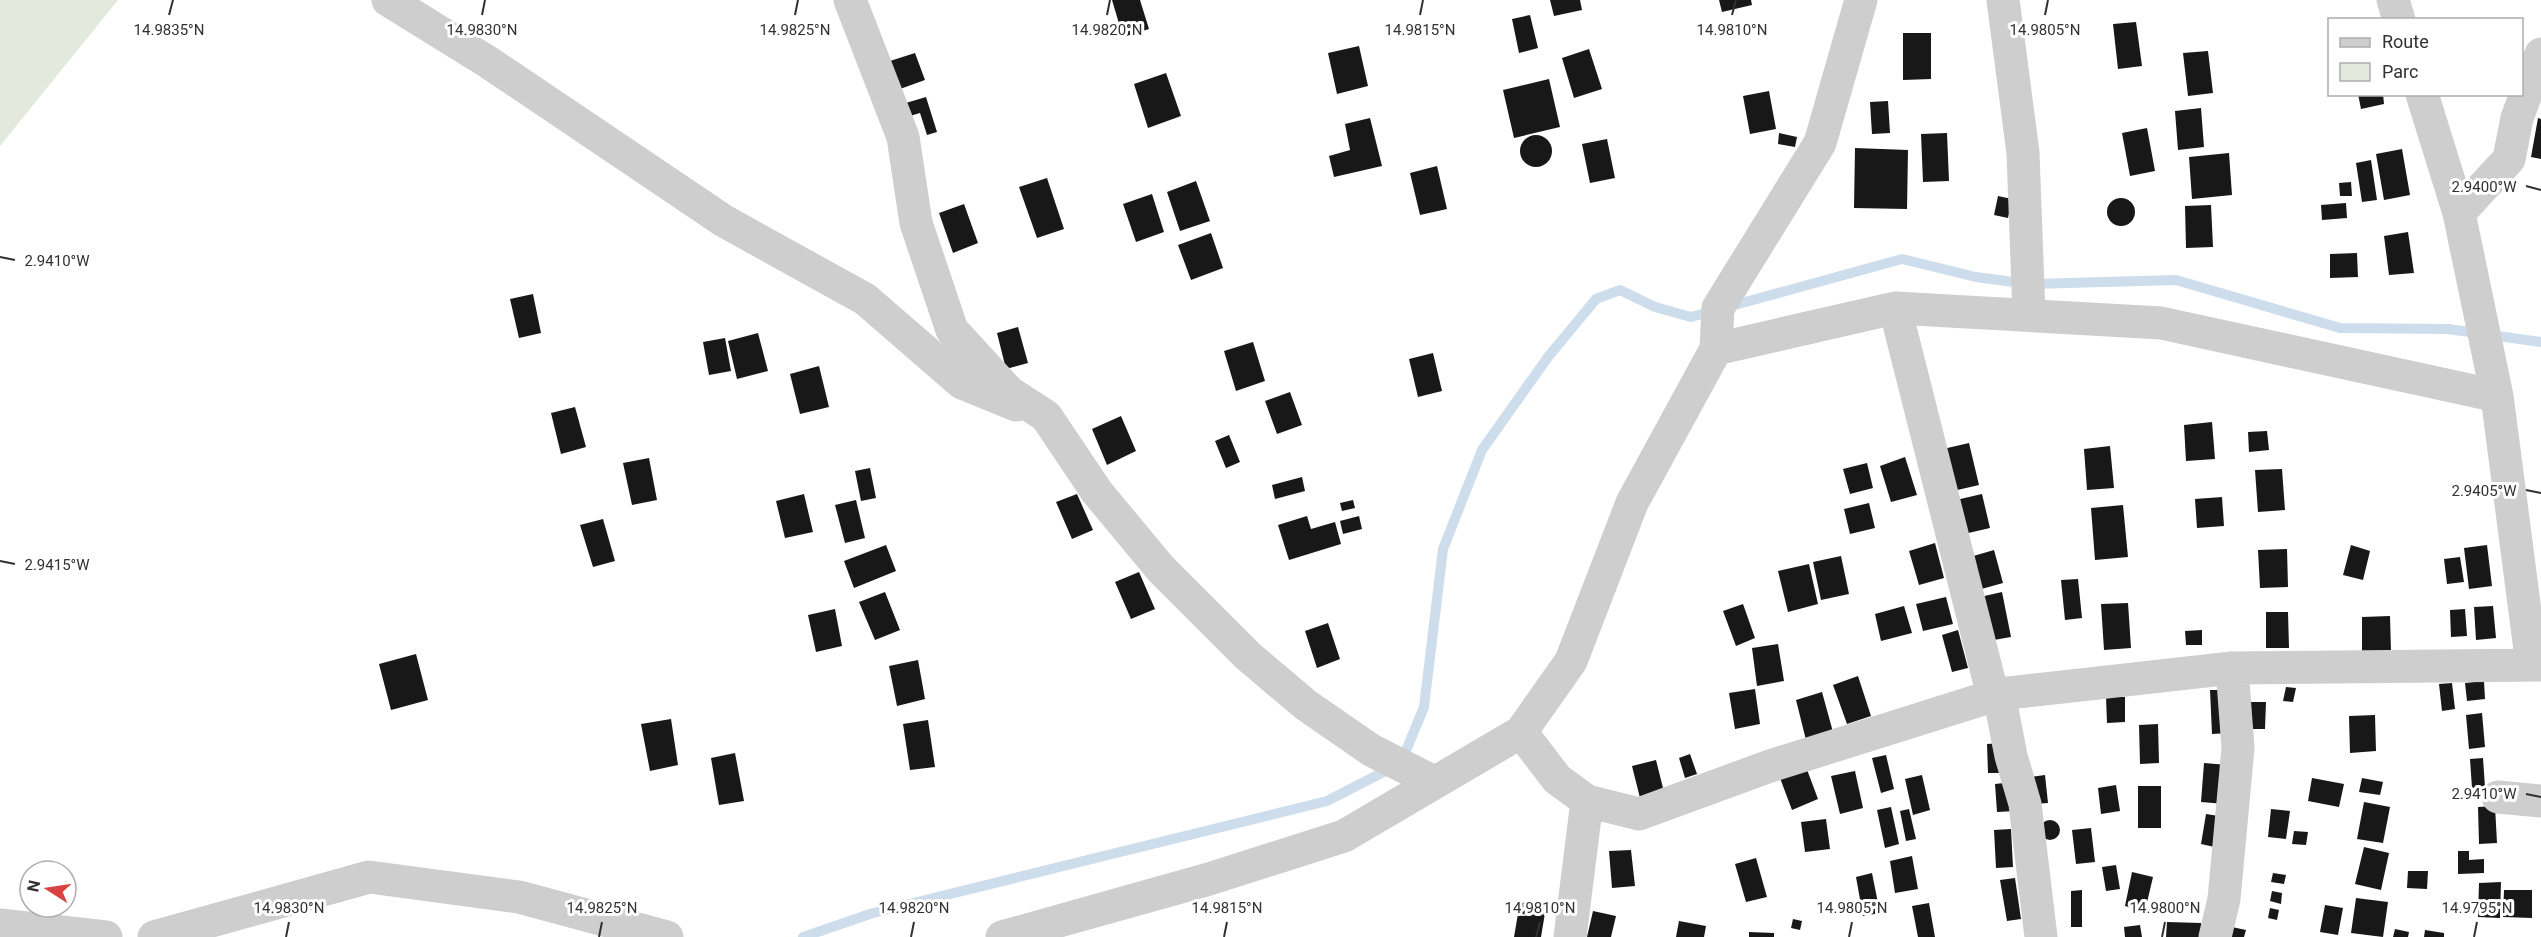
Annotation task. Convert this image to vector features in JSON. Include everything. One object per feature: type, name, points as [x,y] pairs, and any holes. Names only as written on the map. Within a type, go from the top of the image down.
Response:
[{"type":"street","points":[[388,0],[488,62],[724,222],[865,299],[962,383],[1046,416]]},
{"type":"street","points":[[850,0],[903,137],[916,223],[952,330],[1009,392],[1046,416],[1097,492],[1161,568],[1248,656],[1306,705],[1371,750],[1434,782]]},
{"type":"street","points":[[1002,937],[1209,879],[1344,836],[1521,732],[1571,661],[1632,503],[1716,349],[1718,308],[1820,143],[1861,0]]},
{"type":"street","points":[[2003,0],[2023,153],[2029,315]]},
{"type":"street","points":[[2393,0],[2398,18]]},
{"type":"street","points":[[2459,213],[2509,159],[2517,118],[2541,54]]},
{"type":"street","points":[[1521,732],[1557,779],[1587,801],[1639,814],[1770,766],[1996,695],[2232,668],[2536,665],[2497,396],[2459,213],[2423,96]]},
{"type":"street","points":[[1716,349],[1895,308],[2029,315],[2161,323],[2497,396]]},
{"type":"street","points":[[1895,308],[2025,804],[2041,937]]},
{"type":"street","points":[[2215,937],[2224,899],[2238,748],[2232,668]]},
{"type":"street","points":[[2498,797],[2541,801]]},
{"type":"street","points":[[1570,937],[1587,801]]},
{"type":"street","points":[[154,937],[369,877],[519,897],[667,937]]},
{"type":"street","points":[[0,925],[106,937]]},
{"type":"green space","points":[[0,0],[118,0],[0,146]]},
{"type":"building","points":[[1112,0],[1140,0],[1149,29],[1123,37]]},
{"type":"building","points":[[1550,0],[1580,0],[1582,10],[1554,16]]},
{"type":"building","points":[[1719,0],[1751,0],[1752,5],[1722,12]]},
{"type":"building","points":[[1530,15],[1538,48],[1519,53],[1512,19]]},
{"type":"building","points":[[2136,22],[2142,66],[2118,69],[2113,24]]},
{"type":"building","points":[[1903,33],[1931,33],[1931,79],[1903,80]]},
{"type":"building","points":[[1359,46],[1368,86],[1337,94],[1328,53]]},
{"type":"building","points":[[1589,49],[1602,89],[1574,98],[1562,58]]},
{"type":"building","points":[[2208,51],[2213,93],[2188,96],[2183,53]]},
{"type":"building","points":[[915,53],[925,80],[900,89],[890,61]]},
{"type":"building","points":[[1166,73],[1181,116],[1148,128],[1134,84]]},
{"type":"building","points":[[1549,79],[1560,127],[1514,138],[1503,90]]},
{"type":"building","points":[[1769,91],[1776,129],[1750,134],[1743,96]]},
{"type":"building","points":[[2358,96],[2383,96],[2384,104],[2361,109]]},
{"type":"building","points":[[926,97],[937,132],[927,135],[920,113],[903,118],[899,105]]},
{"type":"building","points":[[1888,101],[1890,133],[1872,134],[1870,102]]},
{"type":"building","points":[[2201,108],[2204,147],[2178,150],[2175,111]]},
{"type":"building","points":[[1370,118],[1382,166],[1334,177],[1329,156],[1350,150],[1345,124]]},
{"type":"building","points":[[2538,118],[2541,119],[2541,159],[2531,157]]},
{"type":"building","points":[[2147,128],[2155,171],[2130,176],[2122,133]]},
{"type":"building","points":[[1779,133],[1797,137],[1795,147],[1778,144]]},
{"type":"building","points":[[1947,133],[1949,181],[1923,182],[1921,134]]},
{"type":"building","points":[[1536,135],[1547,140],[1552,151],[1547,162],[1536,167],[1525,162],[1520,151],[1525,140]]},
{"type":"building","points":[[1607,139],[1615,178],[1590,183],[1582,144]]},
{"type":"building","points":[[1855,148],[1908,150],[1907,209],[1854,208]]},
{"type":"building","points":[[2402,149],[2410,195],[2384,200],[2376,154]]},
{"type":"building","points":[[2229,153],[2232,195],[2192,199],[2189,157]]},
{"type":"building","points":[[2371,160],[2377,200],[2362,202],[2356,163]]},
{"type":"building","points":[[1437,166],[1447,209],[1420,215],[1410,173]]},
{"type":"building","points":[[1047,178],[1064,229],[1037,238],[1019,187]]},
{"type":"building","points":[[1196,181],[1210,221],[1180,231],[1167,192]]},
{"type":"building","points":[[2351,182],[2352,196],[2340,196],[2339,183]]},
{"type":"building","points":[[1152,194],[1164,232],[1136,242],[1123,204]]},
{"type":"building","points":[[1998,196],[2012,199],[2008,218],[1994,215]]},
{"type":"building","points":[[2121,198],[2131,202],[2135,212],[2131,222],[2121,226],[2111,222],[2107,212],[2111,202]]},
{"type":"building","points":[[2346,203],[2347,218],[2322,220],[2321,205]]},
{"type":"building","points":[[964,204],[978,243],[953,253],[939,213]]},
{"type":"building","points":[[2211,205],[2213,247],[2186,248],[2185,206]]},
{"type":"building","points":[[2408,232],[2414,273],[2389,275],[2384,236]]},
{"type":"building","points":[[1211,233],[1223,268],[1191,280],[1178,245]]},
{"type":"building","points":[[2357,253],[2358,277],[2330,278],[2330,254]]},
{"type":"building","points":[[533,294],[541,333],[519,338],[510,299]]},
{"type":"building","points":[[1018,327],[1028,363],[1006,369],[997,333]]},
{"type":"building","points":[[758,333],[768,371],[737,379],[728,341]]},
{"type":"building","points":[[725,338],[731,371],[709,375],[703,342]]},
{"type":"building","points":[[1253,342],[1265,381],[1236,391],[1224,351]]},
{"type":"building","points":[[1433,353],[1442,391],[1418,397],[1409,359]]},
{"type":"building","points":[[819,366],[829,407],[800,414],[790,374]]},
{"type":"building","points":[[1290,392],[1302,425],[1277,434],[1265,401]]},
{"type":"building","points":[[575,407],[586,447],[561,454],[551,413]]},
{"type":"building","points":[[1121,416],[1136,451],[1107,465],[1092,429]]},
{"type":"building","points":[[2212,422],[2215,459],[2186,461],[2184,425]]},
{"type":"building","points":[[2267,431],[2269,450],[2249,452],[2248,432]]},
{"type":"building","points":[[1229,435],[1240,462],[1226,468],[1215,441]]},
{"type":"building","points":[[1969,443],[1979,485],[1953,491],[1943,449]]},
{"type":"building","points":[[2110,446],[2114,488],[2087,490],[2084,449]]},
{"type":"building","points":[[1905,457],[1917,495],[1891,502],[1880,466]]},
{"type":"building","points":[[649,458],[657,500],[632,505],[623,463]]},
{"type":"building","points":[[1867,463],[1873,488],[1850,494],[1843,469]]},
{"type":"building","points":[[870,468],[876,498],[861,501],[855,471]]},
{"type":"building","points":[[2282,469],[2285,510],[2258,512],[2255,470]]},
{"type":"building","points":[[1302,477],[1305,491],[1275,499],[1272,485]]},
{"type":"building","points":[[804,494],[813,532],[785,538],[776,501]]},
{"type":"building","points":[[1077,494],[1093,530],[1072,539],[1056,502]]},
{"type":"building","points":[[1982,494],[1990,528],[1964,534],[1956,500]]},
{"type":"building","points":[[2222,497],[2224,526],[2197,528],[2195,499]]},
{"type":"building","points":[[856,500],[865,538],[845,543],[835,505]]},
{"type":"building","points":[[1353,500],[1355,508],[1342,511],[1340,503]]},
{"type":"building","points":[[1869,503],[1875,528],[1850,534],[1844,509]]},
{"type":"building","points":[[2123,505],[2128,557],[2095,560],[2091,508]]},
{"type":"building","points":[[1307,516],[1311,529],[1335,522],[1341,544],[1289,560],[1278,525]]},
{"type":"building","points":[[1359,516],[1362,529],[1343,534],[1340,521]]},
{"type":"building","points":[[603,519],[615,561],[593,567],[580,525]]},
{"type":"building","points":[[1935,543],[1944,578],[1919,585],[1909,551]]},
{"type":"building","points":[[886,545],[896,571],[854,588],[844,561]]},
{"type":"building","points":[[2351,545],[2370,551],[2363,580],[2343,575]]},
{"type":"building","points":[[2487,545],[2492,586],[2469,589],[2464,548]]},
{"type":"building","points":[[2287,549],[2288,587],[2260,588],[2258,550]]},
{"type":"building","points":[[1994,550],[2003,583],[1978,590],[1970,557]]},
{"type":"building","points":[[1841,556],[1849,594],[1821,600],[1813,562]]},
{"type":"building","points":[[2460,557],[2464,582],[2447,584],[2444,559]]},
{"type":"building","points":[[1809,564],[1818,604],[1788,612],[1778,571]]},
{"type":"building","points":[[1139,572],[1155,609],[1131,619],[1115,582]]},
{"type":"building","points":[[2078,579],[2082,618],[2065,620],[2061,580]]},
{"type":"building","points":[[885,592],[900,630],[875,640],[859,602]]},
{"type":"building","points":[[2002,592],[2011,637],[1988,641],[1980,597]]},
{"type":"building","points":[[1946,597],[1953,624],[1923,631],[1916,604]]},
{"type":"building","points":[[2128,603],[2131,648],[2104,650],[2101,604]]},
{"type":"building","points":[[1743,604],[1755,638],[1736,646],[1723,611]]},
{"type":"building","points":[[1904,606],[1912,633],[1881,641],[1875,614]]},
{"type":"building","points":[[2493,606],[2496,638],[2476,640],[2474,607]]},
{"type":"building","points":[[835,609],[842,646],[816,652],[808,615]]},
{"type":"building","points":[[2465,609],[2467,636],[2451,637],[2450,610]]},
{"type":"building","points":[[2266,612],[2288,612],[2289,648],[2266,648]]},
{"type":"building","points":[[2390,616],[2391,652],[2362,653],[2362,617]]},
{"type":"building","points":[[1328,623],[1340,659],[1317,668],[1305,631]]},
{"type":"building","points":[[1958,630],[1968,668],[1952,672],[1942,635]]},
{"type":"building","points":[[2202,630],[2202,645],[2186,645],[2185,631]]},
{"type":"building","points":[[1778,644],[1784,681],[1757,686],[1752,648]]},
{"type":"building","points":[[416,654],[428,700],[391,710],[379,664]]},
{"type":"building","points":[[918,660],[925,699],[897,706],[889,666]]},
{"type":"building","points":[[1858,676],[1871,716],[1847,724],[1833,685]]},
{"type":"building","points":[[2484,681],[2485,699],[2467,701],[2465,683]]},
{"type":"building","points":[[2452,683],[2455,709],[2442,711],[2439,684]]},
{"type":"building","points":[[2286,687],[2296,688],[2293,702],[2283,701]]},
{"type":"building","points":[[1755,689],[1760,724],[1735,729],[1729,693]]},
{"type":"building","points":[[2210,690],[2227,690],[2229,733],[2212,734]]},
{"type":"building","points":[[1822,692],[1833,732],[1806,740],[1796,700]]},
{"type":"building","points":[[2106,697],[2125,697],[2125,722],[2107,723]]},
{"type":"building","points":[[2250,702],[2266,702],[2265,729],[2250,729]]},
{"type":"building","points":[[2482,713],[2485,747],[2469,749],[2466,715]]},
{"type":"building","points":[[2375,715],[2376,751],[2350,753],[2349,716]]},
{"type":"building","points":[[671,719],[678,765],[650,771],[641,724]]},
{"type":"building","points":[[928,720],[935,767],[910,770],[903,724]]},
{"type":"building","points":[[2158,724],[2159,763],[2140,764],[2139,725]]},
{"type":"building","points":[[2001,743],[2002,773],[1988,773],[1987,744]]},
{"type":"building","points":[[735,753],[744,801],[719,805],[711,758]]},
{"type":"building","points":[[1690,754],[1697,774],[1685,778],[1679,758]]},
{"type":"building","points":[[1886,755],[1894,789],[1881,793],[1872,758]]},
{"type":"building","points":[[2483,758],[2485,787],[2472,788],[2470,759]]},
{"type":"building","points":[[1656,760],[1665,796],[1641,802],[1632,766]]},
{"type":"building","points":[[2204,763],[2228,765],[2225,804],[2201,802]]},
{"type":"building","points":[[1806,767],[1818,799],[1792,810],[1780,778]]},
{"type":"building","points":[[1855,771],[1863,808],[1840,814],[1831,776]]},
{"type":"building","points":[[1922,775],[1930,810],[1913,815],[1905,779]]},
{"type":"building","points":[[2045,775],[2048,803],[2034,804],[2031,777]]},
{"type":"building","points":[[2312,778],[2344,784],[2339,807],[2308,801]]},
{"type":"building","points":[[2362,778],[2383,782],[2380,795],[2359,792]]},
{"type":"building","points":[[2013,782],[2015,811],[1997,812],[1995,784]]},
{"type":"building","points":[[2116,785],[2120,811],[2101,814],[2098,788]]},
{"type":"building","points":[[2138,786],[2161,786],[2161,828],[2138,828]]},
{"type":"building","points":[[2364,802],[2390,807],[2383,843],[2357,839]]},
{"type":"building","points":[[2495,806],[2497,843],[2479,844],[2478,807]]},
{"type":"building","points":[[1891,807],[1899,844],[1885,848],[1877,810]]},
{"type":"building","points":[[1909,809],[1916,839],[1906,841],[1900,811]]},
{"type":"building","points":[[2271,809],[2290,811],[2286,839],[2268,837]]},
{"type":"building","points":[[2206,814],[2225,817],[2219,848],[2201,844]]},
{"type":"building","points":[[1826,819],[1830,849],[1805,852],[1801,822]]},
{"type":"building","points":[[2050,820],[2057,823],[2060,830],[2057,837],[2050,840],[2043,837],[2040,830],[2043,823]]},
{"type":"building","points":[[2091,828],[2095,862],[2076,864],[2072,830]]},
{"type":"building","points":[[2011,829],[2013,867],[1996,868],[1994,830]]},
{"type":"building","points":[[2294,831],[2308,832],[2306,845],[2292,844]]},
{"type":"building","points":[[2364,847],[2389,853],[2381,890],[2355,884]]},
{"type":"building","points":[[1631,850],[1635,886],[1612,888],[1609,851]]},
{"type":"building","points":[[2458,851],[2469,851],[2469,860],[2484,859],[2484,873],[2458,874]]},
{"type":"building","points":[[1912,856],[1918,889],[1895,893],[1890,861]]},
{"type":"building","points":[[1756,858],[1767,897],[1746,902],[1735,864]]},
{"type":"building","points":[[2116,865],[2120,889],[2106,891],[2102,867]]},
{"type":"building","points":[[2408,871],[2428,871],[2427,889],[2407,888]]},
{"type":"building","points":[[2132,872],[2153,877],[2145,911],[2125,906]]},
{"type":"building","points":[[1872,873],[1880,913],[1863,916],[1856,877]]},
{"type":"building","points":[[2273,873],[2286,875],[2284,884],[2271,882]]},
{"type":"building","points":[[2015,878],[2021,919],[2007,921],[2000,880]]},
{"type":"building","points":[[2501,882],[2500,918],[2478,917],[2479,883]]},
{"type":"building","points":[[2082,890],[2082,927],[2071,927],[2071,891]]},
{"type":"building","points":[[2504,890],[2532,890],[2532,918],[2503,917]]},
{"type":"building","points":[[2272,891],[2282,893],[2281,904],[2270,901]]},
{"type":"building","points":[[2356,898],[2388,902],[2383,937],[2351,933]]},
{"type":"building","points":[[1520,902],[1546,907],[1541,937],[1514,937]]},
{"type":"building","points":[[1929,903],[1935,937],[1918,937],[1912,906]]},
{"type":"building","points":[[2325,905],[2343,908],[2338,935],[2320,932]]},
{"type":"building","points":[[2270,908],[2279,910],[2277,920],[2268,918]]},
{"type":"building","points":[[1593,911],[1616,916],[1611,937],[1587,937]]},
{"type":"building","points":[[1793,919],[1802,921],[1800,930],[1791,928]]},
{"type":"building","points":[[1679,921],[1706,926],[1704,937],[1676,937]]},
{"type":"building","points":[[2167,922],[2201,923],[2201,937],[2166,937]]},
{"type":"building","points":[[2140,925],[2142,937],[2125,937],[2124,927]]},
{"type":"building","points":[[2232,927],[2246,930],[2244,937],[2230,937]]},
{"type":"building","points":[[2395,929],[2409,932],[2408,937],[2393,937]]},
{"type":"building","points":[[2425,930],[2444,933],[2444,937],[2424,937]]},
{"type":"building","points":[[1749,932],[1774,933],[1774,937],[1749,937]]},
{"type":"waterway","points":[[803,937],[873,913],[1327,801],[1401,763],[1424,707],[1443,549],[1482,450],[1548,357],[1596,299],[1620,290],[1655,307],[1691,317],[1902,259],[1976,277],[2029,284],[2176,280],[2340,328],[2448,329],[2541,342]]}]
